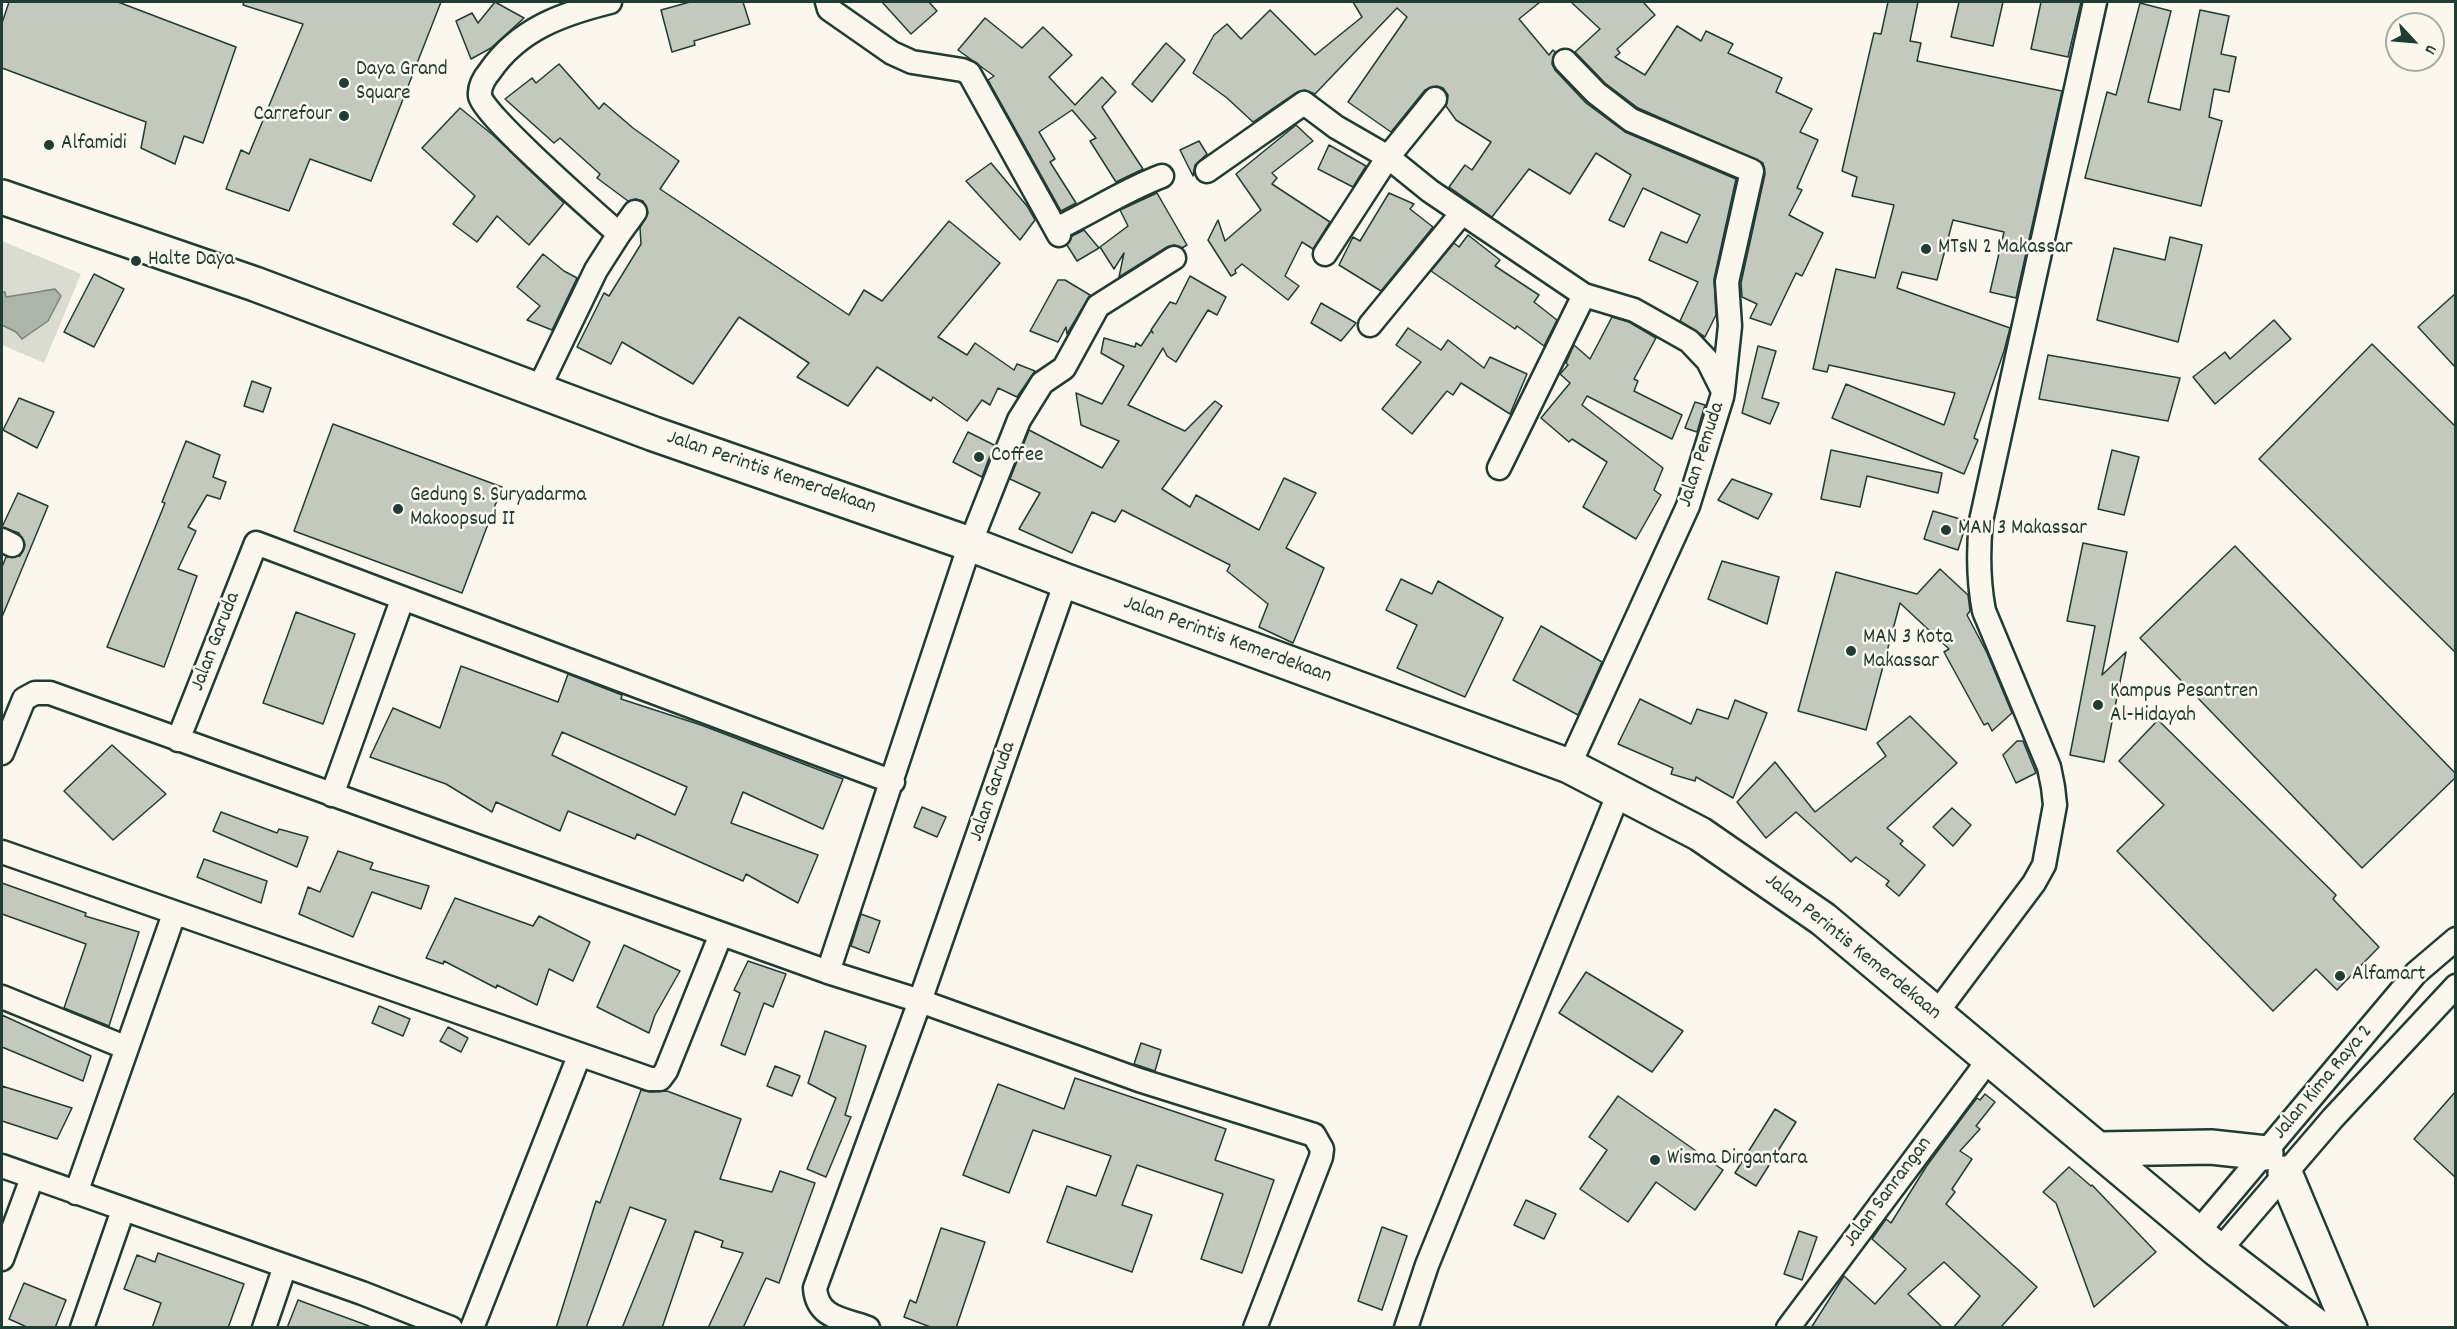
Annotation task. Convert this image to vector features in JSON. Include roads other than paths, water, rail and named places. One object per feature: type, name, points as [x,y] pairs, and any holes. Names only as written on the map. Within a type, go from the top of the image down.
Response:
[{"type":"highway","name":"Jalan Perintis Kemerdekaan","points":[[2,197],[255,284],[687,445],[970,544],[1569,766],[1625,793],[1700,834],[1823,919],[2209,1242],[2319,1328]]},
{"type":"highway","points":[[2099,1149],[2211,1147],[2275,1163],[2350,1328]]},
{"type":"street","points":[[610,2],[561,8],[500,57],[483,82],[480,95],[490,111],[533,155],[619,234]]},
{"type":"street","points":[[827,2],[830,9],[892,53],[912,62],[962,70],[969,74],[1058,232],[1132,188],[1162,176]]},
{"type":"street","points":[[1935,1014],[2034,884],[2044,865],[2055,805],[2049,767],[1984,611],[1979,586],[1978,544],[1993,464],[2095,2]]},
{"type":"street","points":[[1566,62],[1596,93],[1631,120],[1752,171],[1727,282],[1730,326],[1723,392]]},
{"type":"street","points":[[1325,254],[1388,157],[1435,99]]},
{"type":"street","name":"Jalan Pemuda","points":[[1207,171],[1304,103],[1336,127],[1388,157],[1462,213],[1584,295],[1634,310],[1689,341],[1708,361],[1723,392],[1688,506],[1569,766]]},
{"type":"street","points":[[538,390],[596,270],[635,212]]},
{"type":"street","points":[[1370,326],[1462,213]]},
{"type":"street","points":[[828,972],[893,782],[970,544],[1019,420],[1036,389],[1064,368],[1098,306],[1174,258]]},
{"type":"street","points":[[1499,468],[1584,295]]},
{"type":"street","name":"Jalan Garuda","points":[[178,740],[256,543],[402,600]]},
{"type":"street","name":"Jalan Garuda","points":[[868,1328],[824,1311],[818,1306],[815,1288],[920,1001],[1065,581]]},
{"type":"street","points":[[332,795],[402,600],[893,782]]},
{"type":"street","points":[[2,753],[24,699],[29,695],[43,692],[828,972],[920,1001],[1139,1080],[1314,1135],[1322,1149],[1321,1157],[1255,1328]]},
{"type":"street","points":[[1406,1328],[1426,1265],[1625,793]]},
{"type":"street","points":[[1419,1328],[1442,1259],[1625,793]]},
{"type":"street","points":[[2,852],[650,1079],[663,1076],[721,934]]},
{"type":"street","points":[[76,1193],[174,914]]},
{"type":"street","name":"Jalan Kima Raya 2","points":[[2209,1242],[2275,1163],[2416,974],[2456,939]]},
{"type":"street","name":"Jalan Kima Raya 2","points":[[2275,1163],[2332,1118],[2456,986]]},
{"type":"street","points":[[2,998],[127,1048]]},
{"type":"street","points":[[472,1328],[579,1056]]},
{"type":"street","name":"Jalan Sanrangan","points":[[1788,1328],[1990,1058]]},
{"type":"street","points":[[2,1166],[285,1266],[451,1328]]},
{"type":"street","points":[[2,1259],[32,1178]]},
{"type":"street","points":[[82,1328],[123,1210]]},
{"type":"street","points":[[264,1328],[285,1266]]},
{"type":"place","name":"Daya Grand Square","points":[[344,83]]},
{"type":"place","name":"Carrefour","points":[[344,116]]},
{"type":"place","name":"Alfamidi","points":[[49,145]]},
{"type":"place","name":"MTsN 2 Makassar","points":[[1926,249]]},
{"type":"place","name":"Halte Daya","points":[[136,261]]},
{"type":"place","name":"Coffee","points":[[979,457]]},
{"type":"place","name":"Gedung S. Suryadarma Makoopsud II","points":[[398,509]]},
{"type":"place","name":"MAN 3 Makassar","points":[[1946,530]]},
{"type":"place","name":"MAN 3 Kota Makassar","points":[[1851,651]]},
{"type":"place","name":"Kampus Pesantren Al-Hidayah","points":[[2098,705]]},
{"type":"place","name":"Alfamart","points":[[2340,976]]},
{"type":"place","name":"Wisma Dirgantara","points":[[1655,1160]]}]
